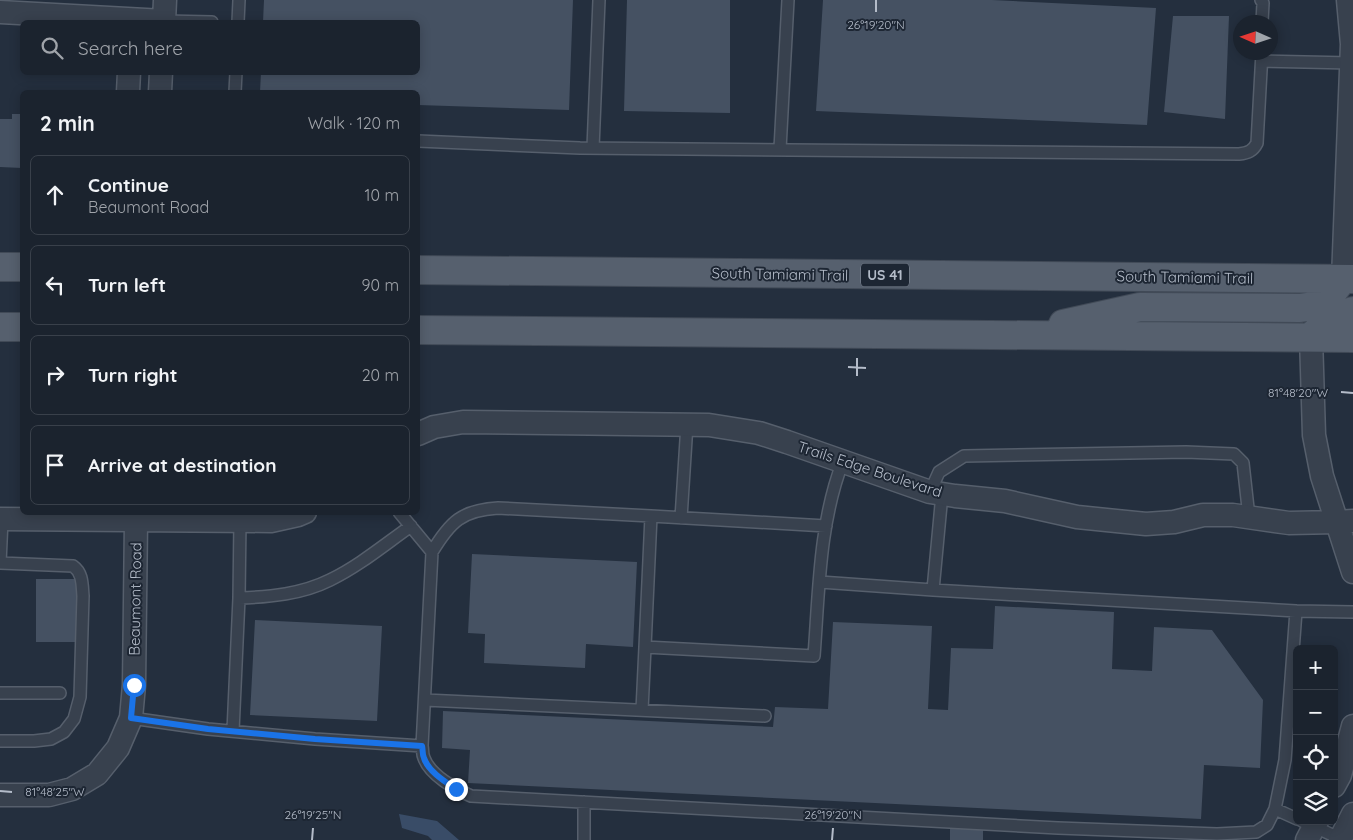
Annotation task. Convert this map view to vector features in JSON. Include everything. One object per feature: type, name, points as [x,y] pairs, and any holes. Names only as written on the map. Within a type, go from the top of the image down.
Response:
[{"type":"main road","points":[[0,267],[20,267]]},
{"type":"main road","name":"South Tamiami Trail","points":[[420,270],[1348,279]]},
{"type":"main road","points":[[1015,334],[1140,308],[1300,308],[1313,306],[1327,299],[1348,279]]},
{"type":"main road","points":[[1311,337],[1327,321],[1338,315],[1353,311]]},
{"type":"main road","points":[[0,327],[20,327]]},
{"type":"main road","points":[[420,330],[1353,338]]},
{"type":"street","points":[[1348,0],[1352,44],[1348,279]]},
{"type":"street","points":[[0,12],[164,15]]},
{"type":"street","points":[[128,90],[129,75]]},
{"type":"street","points":[[160,90],[161,75]]},
{"type":"street","points":[[1311,337],[1314,435],[1322,476],[1345,521],[1353,572]]},
{"type":"street","name":"Trails Edge Boulevard","points":[[420,433],[434,427],[463,422],[709,425],[759,433],[936,493],[1005,501],[1077,517],[1146,524],[1174,522],[1203,515],[1232,515],[1289,522],[1345,521]]},
{"type":"street","points":[[1,520],[136,515],[271,521],[294,515]]},
{"type":"street","name":"Beaumont Road","points":[[0,794],[48,795],[72,789],[97,774],[118,748],[131,718],[134,685],[136,515]]},
{"type":"street","points":[[1337,780],[1353,726]]},
{"type":"street","points":[[1340,840],[1353,814]]},
{"type":"lane","points":[[238,20],[239,0]]},
{"type":"lane","points":[[593,148],[599,0]]},
{"type":"lane","points":[[780,149],[788,0]]},
{"type":"lane","points":[[1261,0],[1263,3],[1262,15]]},
{"type":"lane","points":[[164,15],[198,20]]},
{"type":"lane","points":[[1278,58],[1351,63]]},
{"type":"lane","points":[[420,141],[593,148],[1247,153],[1254,149],[1257,142],[1262,60]]},
{"type":"lane","points":[[235,90],[236,75]]},
{"type":"lane","points":[[681,518],[687,424]]},
{"type":"lane","points":[[933,590],[936,493],[939,472],[964,456],[1186,452],[1234,454],[1243,463],[1249,517]]},
{"type":"lane","points":[[646,647],[814,656],[823,544],[835,482],[843,461]]},
{"type":"lane","points":[[826,526],[498,508],[482,509],[454,522],[443,534],[432,552],[422,746],[424,758],[442,780],[471,796],[1166,836],[1256,832],[1267,825],[1275,809],[1285,760],[1296,611]]},
{"type":"lane","points":[[402,515],[432,552]]},
{"type":"lane","points":[[642,710],[651,516]]},
{"type":"lane","points":[[0,741],[51,739],[64,732],[74,719],[80,697],[82,596],[82,582],[78,569],[72,566],[0,563],[1,520]]},
{"type":"lane","points":[[233,731],[239,598],[240,521]]},
{"type":"lane","points":[[239,598],[275,596],[329,581],[411,526]]},
{"type":"lane","points":[[820,582],[1022,596],[1296,611],[1353,612]]},
{"type":"lane","points":[[0,693],[60,693]]},
{"type":"lane","points":[[425,700],[765,716]]},
{"type":"lane","points":[[131,718],[315,739],[422,746]]},
{"type":"lane","points":[[584,802],[584,840]]},
{"type":"lane","points":[[1275,809],[1340,840]]},
{"type":"water","points":[[399,814],[437,821],[459,840],[432,840],[428,836],[402,828]]},
{"type":"building","points":[[264,0],[573,0],[569,110],[420,105],[420,90],[260,90],[261,75],[420,75],[420,20],[263,20]]},
{"type":"building","points":[[627,0],[730,0],[730,113],[624,111]]},
{"type":"building","points":[[823,0],[992,0],[1156,8],[1147,125],[816,111]]},
{"type":"building","points":[[1173,16],[1229,16],[1225,119],[1164,112]]},
{"type":"building","points":[[12,114],[20,114],[20,168],[0,167],[0,119],[12,119]]},
{"type":"building","points":[[472,554],[637,562],[633,647],[586,644],[585,668],[484,663],[485,634],[468,633]]},
{"type":"building","points":[[36,579],[76,579],[76,642],[36,642]]},
{"type":"building","points":[[995,606],[1114,612],[1112,669],[1152,671],[1154,627],[1212,630],[1263,700],[1260,768],[1204,765],[1201,819],[468,783],[470,750],[442,748],[443,711],[773,727],[775,707],[828,709],[833,622],[932,626],[928,709],[948,710],[951,648],[993,649]]},
{"type":"building","points":[[255,620],[382,626],[377,721],[250,715]]},
{"type":"building","points":[[950,827],[983,828],[983,840],[950,840]]},
{"type":"route","points":[[134,685],[131,718],[208,729],[422,746],[424,758],[429,766],[442,780],[456,789]]}]
